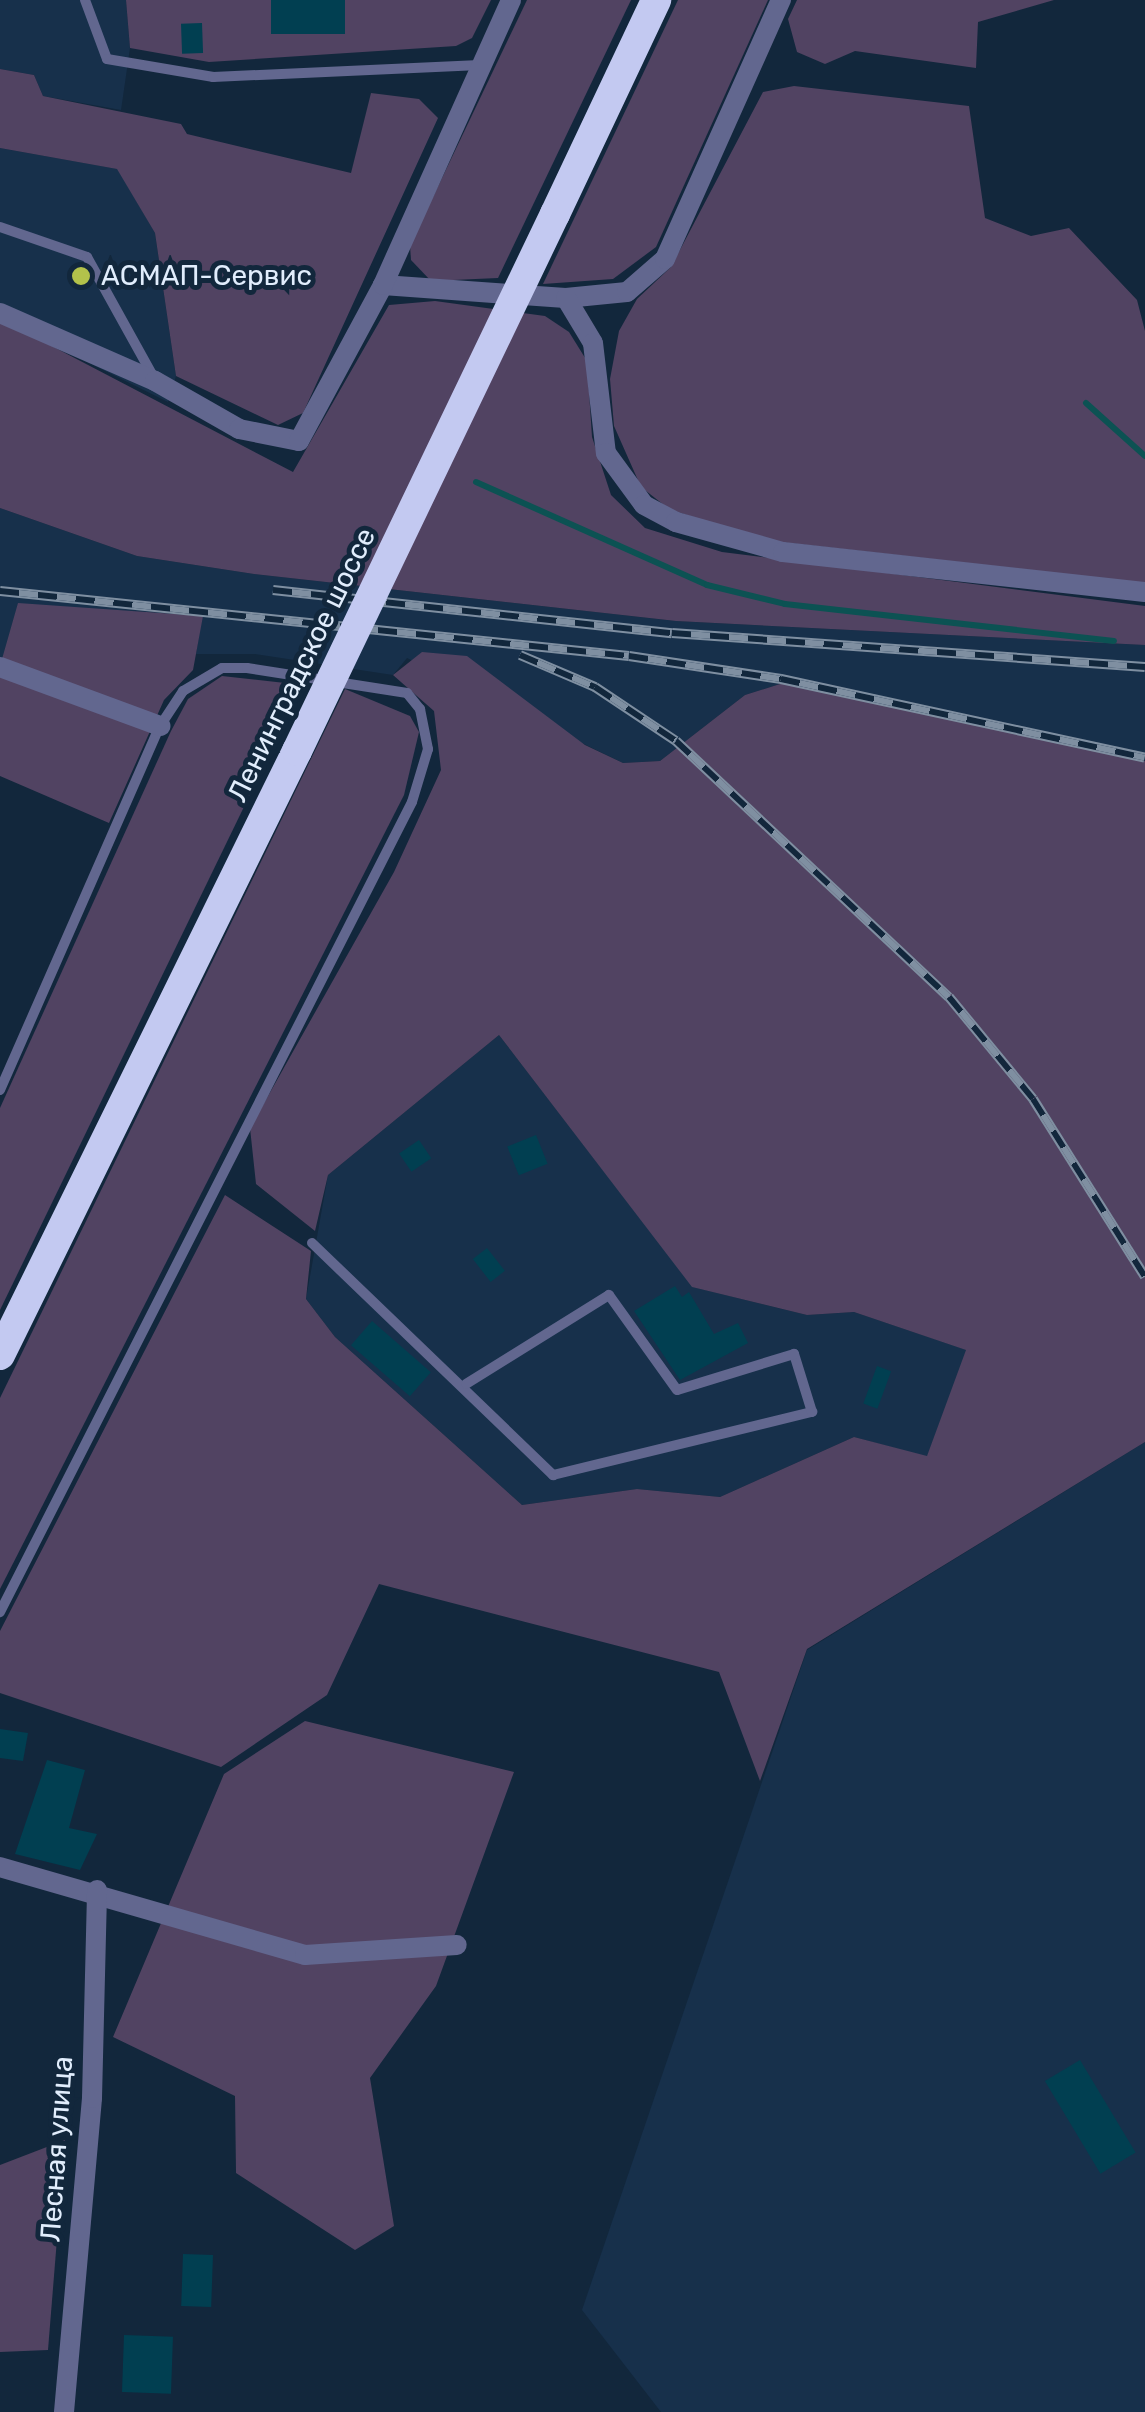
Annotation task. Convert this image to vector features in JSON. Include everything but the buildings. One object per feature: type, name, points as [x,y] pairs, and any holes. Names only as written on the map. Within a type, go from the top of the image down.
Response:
[{"type":"highway","name":"Ленинградское шоссе","points":[[0,1356],[297,751],[656,0]]},
{"type":"street","points":[[0,313],[156,381],[210,416],[272,442],[299,441],[383,284],[511,0]]},
{"type":"street","points":[[383,284],[566,298],[626,292],[665,259],[780,0]]},
{"type":"street","points":[[566,298],[593,343],[613,466],[644,505],[676,522],[783,552],[1145,592]]},
{"type":"street","points":[[0,667],[160,726]]},
{"type":"street","points":[[0,1867],[97,1890],[304,1954],[457,1945]]},
{"type":"street","name":"Лесная улица","points":[[64,2412],[94,2016],[97,1890]]},
{"type":"lane","points":[[86,0],[108,59],[213,78],[481,65]]},
{"type":"lane","points":[[0,227],[86,257],[156,381]]},
{"type":"lane","points":[[0,1090],[160,726],[201,676],[265,669],[407,693],[420,709],[428,749],[399,829],[0,1612]]},
{"type":"lane","points":[[312,1243],[466,1384],[553,1475],[812,1412],[794,1354],[677,1390],[609,1295],[466,1384]]},
{"type":"shaded area","points":[[0,0],[126,0],[130,48],[121,110],[43,96],[34,75],[0,69]]},
{"type":"shaded area","points":[[126,0],[491,0],[472,38],[456,46],[209,62],[130,48]]},
{"type":"shaded area","points":[[527,0],[631,0],[498,278],[431,281],[411,260],[410,245]]},
{"type":"shaded area","points":[[678,0],[768,0],[656,247],[613,279],[543,284]]},
{"type":"shaded area","points":[[797,0],[1054,0],[978,22],[976,68],[855,51],[825,64],[797,52],[788,19]]},
{"type":"shaded area","points":[[0,69],[34,75],[43,96],[181,124],[187,134],[351,173],[371,93],[419,99],[438,118],[303,413],[278,425],[176,376],[155,233],[117,169],[0,148]]},
{"type":"shaded area","points":[[794,86],[969,106],[985,218],[1031,236],[1069,228],[1137,300],[1145,331],[1145,583],[761,540],[669,509],[641,487],[614,426],[610,379],[619,331],[637,299],[671,267],[763,92]]},
{"type":"shaded area","name":"АСМАП-Сервис","points":[[0,148],[118,169],[155,233],[176,376],[168,402],[0,319]]},
{"type":"shaded area","points":[[435,301],[545,316],[569,332],[587,361],[592,437],[611,495],[645,528],[722,552],[1145,606],[1145,645],[676,621],[254,574],[137,556],[0,508],[0,319],[293,472],[389,305]]},
{"type":"shaded area","points":[[0,508],[137,556],[254,574],[676,621],[1145,645],[1145,761],[783,683],[745,695],[660,761],[623,763],[407,658],[393,675],[255,654],[196,654],[202,616],[0,666]]},
{"type":"shaded area","points":[[18,603],[203,616],[193,670],[164,700],[109,823],[0,776],[0,666]]},
{"type":"shaded area","points":[[422,652],[467,656],[585,745],[623,763],[660,761],[745,695],[783,683],[1145,761],[1145,1442],[807,1649],[760,1781],[719,1672],[379,1584],[327,1695],[221,1767],[0,1693],[0,1631],[225,1195],[311,1251],[306,1299],[335,1337],[522,1505],[637,1489],[720,1497],[854,1437],[927,1456],[966,1350],[854,1312],[807,1315],[692,1287],[499,1035],[328,1175],[315,1231],[256,1184],[250,1128],[394,872],[441,770],[434,711],[393,675]]},
{"type":"shaded area","points":[[222,676],[303,685],[0,1310],[0,1108],[171,731],[188,699]]},
{"type":"shaded area","points":[[345,689],[410,716],[419,732],[404,795],[0,1589],[0,1398]]},
{"type":"shaded area","points":[[499,1035],[693,1287],[807,1315],[854,1312],[967,1350],[927,1457],[854,1437],[720,1497],[637,1489],[522,1505],[335,1337],[306,1299],[328,1175]]},
{"type":"shaded area","points":[[1145,1442],[1145,2412],[661,2412],[582,2310],[807,1650]]},
{"type":"shaded area","points":[[305,1721],[514,1772],[436,1986],[370,2078],[394,2226],[355,2250],[236,2173],[235,2096],[113,2037],[224,1774]]},
{"type":"shaded area","points":[[65,2140],[48,2350],[0,2352],[0,2165]]},
{"type":"waterway","points":[[1086,403],[1145,456]]},
{"type":"waterway","points":[[476,482],[707,585],[785,604],[1114,641]]},
{"type":"railway","points":[[273,590],[672,633],[1145,667]]},
{"type":"railway","points":[[0,591],[629,656],[781,679],[1145,758]]},
{"type":"railway","points":[[520,655],[595,687],[676,741],[949,997],[1033,1099],[1145,1277]]},
{"type":"place","name":"АСМАП-Сервис","points":[[81,276]]}]
